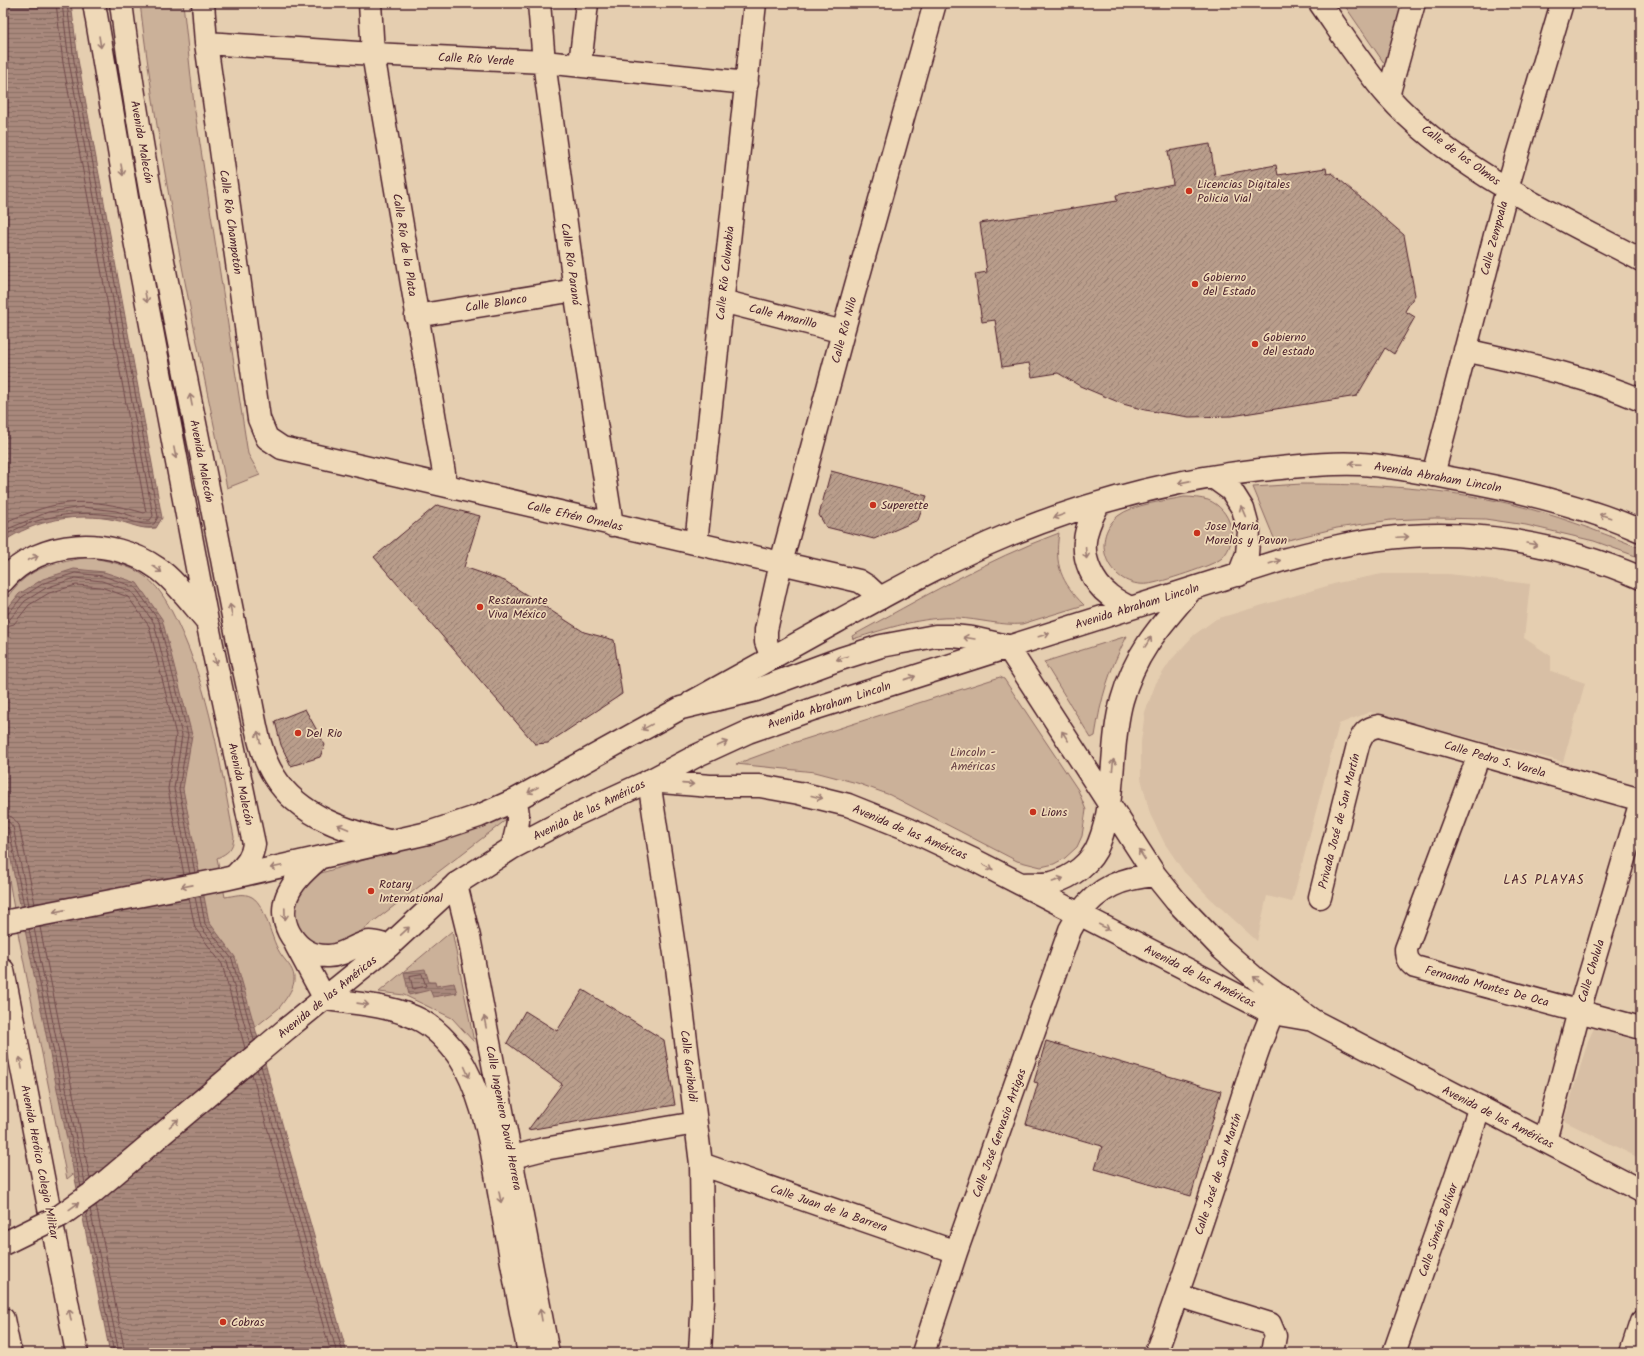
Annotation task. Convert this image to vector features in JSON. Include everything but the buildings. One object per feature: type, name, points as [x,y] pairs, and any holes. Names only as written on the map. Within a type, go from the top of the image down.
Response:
[{"type":"main road","name":"Avenida Malecón","points":[[94,3],[127,198],[207,621],[254,844],[253,853],[249,861],[230,877]]},
{"type":"main road","name":"Avenida Malecón","points":[[121,3],[130,74],[157,229],[239,651],[265,760],[275,779],[287,793],[308,811],[358,834],[393,842]]},
{"type":"main road","name":"Calle Río Champotón","points":[[203,3],[206,43],[259,419],[267,438]]},
{"type":"main road","name":"Calle Río de la Plata","points":[[370,3],[373,54],[416,316],[444,473],[444,485]]},
{"type":"main road","name":"Calle Río Paraná","points":[[539,3],[544,62],[575,290],[612,525]]},
{"type":"main road","points":[[580,65],[587,3]]},
{"type":"main road","name":"Calle Río Columbia","points":[[696,543],[756,3]]},
{"type":"main road","name":"Calle Río Nilo","points":[[772,658],[766,642],[766,630],[781,563],[843,332],[935,3]]},
{"type":"main road","name":"Calle de los Olmos","points":[[1320,3],[1388,96],[1424,130],[1487,177],[1507,189],[1641,260]]},
{"type":"main road","points":[[1388,96],[1414,3]]},
{"type":"main road","name":"Calle Zempoala","points":[[1433,475],[1464,350],[1507,189],[1562,3]]},
{"type":"main road","name":"Calle Río Verde","points":[[206,43],[373,54],[544,62],[747,84]]},
{"type":"main road","name":"Calle Blanco","points":[[416,316],[575,290]]},
{"type":"main road","name":"Calle Amarillo","points":[[722,301],[843,332]]},
{"type":"main road","points":[[1464,350],[1562,372],[1605,385],[1641,400]]},
{"type":"main road","name":"Calle Efrén Ornelas","points":[[267,438],[282,448],[858,581],[867,586],[880,598]]},
{"type":"main road","name":"Avenida Abraham Lincoln","points":[[681,708],[941,566],[1007,536],[1099,503],[1158,487],[1213,477],[1324,463],[1379,466],[1498,487],[1545,498],[1613,519],[1641,531]]},
{"type":"main road","points":[[1213,477],[1231,490],[1243,509],[1249,531],[1248,554],[1238,575]]},
{"type":"main road","points":[[1099,503],[1089,525],[1085,541],[1087,563],[1096,582],[1108,595],[1130,608]]},
{"type":"main road","name":"Avenida Abraham Lincoln","points":[[649,781],[698,755],[748,732],[813,709],[1007,646],[1322,549],[1381,539],[1433,536],[1499,539],[1538,545],[1575,554],[1641,578]]},
{"type":"main road","points":[[3,581],[12,570],[30,559],[48,552],[86,546],[112,548],[136,556],[157,568],[207,621]]},
{"type":"main road","points":[[1019,884],[1051,883],[1080,869],[1091,858],[1099,844],[1109,804],[1117,724],[1122,700],[1133,668],[1150,638],[1190,590]]},
{"type":"main road","points":[[3,922],[318,859],[435,831],[479,816],[514,800],[681,708],[756,690],[840,659],[900,642],[935,636],[953,636],[972,638],[1007,646]]},
{"type":"main road","name":"Avenida de las Américas","points":[[1007,646],[1154,875],[1176,901],[1222,949],[1256,979],[1276,1005]]},
{"type":"main road","name":"Calle Pedro S. Varela","points":[[1358,745],[1365,730],[1379,726],[1641,801]]},
{"type":"main road","name":"Privada José de San Martín","points":[[1320,897],[1358,745]]},
{"type":"main road","name":"Fernando Montes De Oca","points":[[1479,755],[1406,949],[1406,957],[1409,963],[1415,967],[1641,1028]]},
{"type":"main road","name":"Avenida de las Américas","points":[[3,1244],[60,1216],[91,1194],[288,1027],[389,946],[456,884],[512,848],[573,816],[649,781],[710,786],[760,786],[799,793],[848,805],[908,829],[1079,914],[1276,1005],[1312,1020],[1641,1191]]},
{"type":"main road","name":"Calle Garibaldi","points":[[649,781],[677,966],[701,1164],[703,1298],[700,1353]]},
{"type":"main road","points":[[512,848],[518,825],[519,813],[514,800]]},
{"type":"main road","name":"Calle Cholula","points":[[1545,1141],[1579,1011],[1641,801]]},
{"type":"main road","points":[[318,859],[297,879],[286,897],[284,911],[286,924],[324,999]]},
{"type":"main road","name":"Calle José Gervasio Artigas","points":[[923,1353],[956,1252],[1070,930],[1088,901],[1106,888],[1136,877],[1154,875]]},
{"type":"main road","name":"Calle Ingeniero David Herrera","points":[[456,884],[469,937],[492,1109],[548,1353]]},
{"type":"main road","points":[[296,945],[311,953],[327,956],[339,954],[369,942],[389,946]]},
{"type":"main road","name":"Avenida Heróico Colegio Militar","points":[[3,970],[77,1353]]},
{"type":"main road","name":"Calle Ingeniero David Herrera","points":[[324,999],[376,1006],[400,1012],[422,1021],[436,1032],[464,1066],[492,1109]]},
{"type":"main road","name":"Calle José de San Martín","points":[[1156,1353],[1276,1005]]},
{"type":"main road","name":"Calle Simón Bolívar","points":[[1394,1353],[1480,1108]]},
{"type":"main road","points":[[503,1159],[544,1149],[696,1123]]},
{"type":"main road","name":"Calle Ingeniero David Herrera","points":[[503,1159],[529,1353]]},
{"type":"main road","name":"Calle Juan de la Barrera","points":[[701,1164],[956,1252]]},
{"type":"main road","points":[[1177,1295],[1270,1324],[1275,1336],[1273,1349]]},
{"type":"main road","points":[[3,1320],[10,1353]]},
{"type":"main road","points":[[1631,1353],[1641,1322]]},
{"type":"shaded area","points":[[1382,574],[1449,574],[1530,584],[1524,638],[1551,656],[1551,671],[1585,683],[1563,762],[1370,712],[1339,724],[1292,902],[1267,896],[1257,941],[1184,872],[1165,844],[1150,814],[1141,778],[1141,742],[1145,712],[1156,683],[1171,660],[1194,635],[1216,619],[1337,583]]},
{"type":"shaded area","points":[[1594,1028],[1641,1042],[1641,1159],[1564,1121],[1588,1041]]},
{"type":"green space","points":[[140,3],[183,3],[194,105],[248,454],[260,475],[227,488],[167,186]]},
{"type":"green space","points":[[1343,3],[1403,3],[1387,62],[1384,63]]},
{"type":"green space","points":[[1302,484],[1407,488],[1459,494],[1511,504],[1558,517],[1641,548],[1641,558],[1594,541],[1526,525],[1485,519],[1435,518],[1391,520],[1337,528],[1276,543],[1253,487]]},
{"type":"green space","points":[[1184,497],[1208,500],[1216,504],[1222,510],[1227,518],[1232,534],[1228,551],[1217,561],[1198,569],[1148,584],[1135,583],[1123,579],[1114,571],[1104,550],[1105,538],[1109,526],[1124,512],[1141,506]]},
{"type":"green space","points":[[1059,533],[1058,555],[1061,572],[1070,589],[1084,605],[1022,624],[1007,624],[958,618],[931,619],[904,624],[853,639],[852,636],[979,568],[1005,555]]},
{"type":"green space","points":[[87,557],[110,561],[125,566],[146,577],[161,593],[178,624],[198,675],[213,728],[234,837],[231,848],[217,858],[225,897],[245,895],[252,897],[257,901],[265,915],[278,949],[292,970],[294,981],[290,991],[279,1008],[67,1179],[19,938],[3,845],[3,603],[21,581],[39,570],[60,563]]},
{"type":"green space","points":[[1127,636],[1115,661],[1103,697],[1095,736],[1091,738],[1044,662]]},
{"type":"green space","name":"Lincoln - Américas","points":[[1000,677],[1004,679],[1078,790],[1086,810],[1082,836],[1077,847],[1065,858],[1054,864],[1041,867],[1017,861],[890,795],[857,783],[815,772],[736,764],[793,743]]},
{"type":"green space","points":[[504,818],[506,820],[343,945],[328,948],[311,943],[294,923],[294,908],[298,894],[307,882],[321,873]]},
{"type":"green space","points":[[452,931],[474,1042],[452,1018],[404,995],[379,992]]},
{"type":"water","points":[[3,3],[71,3],[78,60],[162,518],[156,528],[140,527],[120,521],[101,518],[71,518],[42,523],[15,534],[3,542]]},
{"type":"water","points":[[74,569],[104,572],[137,583],[162,619],[192,735],[183,789],[209,922],[235,957],[347,1353],[110,1353],[3,820],[3,614],[19,594],[43,579]]},
{"type":"water","points":[[425,969],[429,982],[435,982],[436,986],[454,983],[457,993],[433,997],[430,990],[409,995],[404,972]]},
{"type":"place","name":"Licencias Digitales Policia Vial","points":[[1189,191]]},
{"type":"place","name":"Gobierno del Estado","points":[[1195,284]]},
{"type":"place","name":"Gobierno del estado","points":[[1255,344]]},
{"type":"place","name":"Superette","points":[[873,505]]},
{"type":"place","name":"Jose Maria Morelos y Pavon","points":[[1197,533]]},
{"type":"place","name":"Restaurante Viva México","points":[[480,607]]},
{"type":"place","name":"Del Rio","points":[[298,733]]},
{"type":"place","name":"Lions","points":[[1033,812]]},
{"type":"place","name":"Rotary International","points":[[371,891]]},
{"type":"place","name":"Cobras","points":[[223,1322]]},
{"type":"district","name":"LAS PLAYAS","points":[[1544,879]]}]
